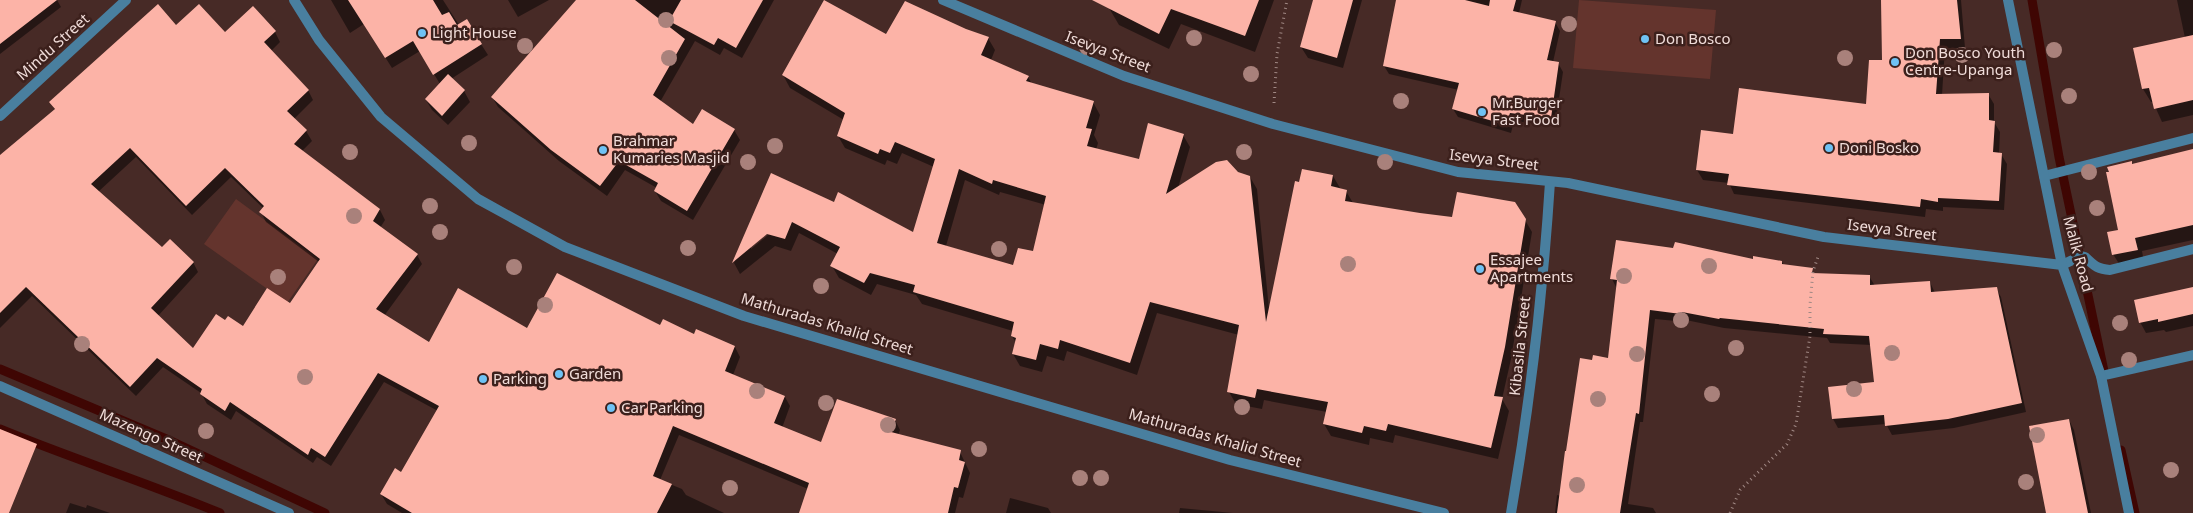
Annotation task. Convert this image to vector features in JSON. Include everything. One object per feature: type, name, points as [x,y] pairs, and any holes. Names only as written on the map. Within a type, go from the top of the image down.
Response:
[{"type":"street","name":"Mindu Street","points":[[0,116],[126,0]]},
{"type":"street","name":"Mathuradas Khalid Street","points":[[294,0],[319,40],[381,117],[478,199],[565,247],[744,316],[1230,460],[1444,513]]},
{"type":"street","name":"Isevya Street","points":[[943,0],[1124,76],[1273,124],[1458,172],[1568,183],[1824,237],[2062,265]]},
{"type":"street","name":"Malik Road","points":[[2008,0],[2062,265],[2101,376],[2129,513]]},
{"type":"street","points":[[2044,176],[2193,138]]},
{"type":"street","name":"Kibasila Street","points":[[1511,513],[1532,378],[1546,242],[1550,182]]},
{"type":"street","points":[[2062,265],[2085,256],[2092,266],[2110,270],[2193,249]]},
{"type":"street","points":[[2101,376],[2193,355]]},
{"type":"street","name":"Mazengo Street","points":[[0,386],[289,513]]},
{"type":"path","points":[[1273,124],[1277,54],[1287,0]]},
{"type":"path","points":[[1730,513],[1740,490],[1788,444],[1796,424],[1810,336],[1813,271],[1824,237]]},
{"type":"shaded area","name":"Don Bosco","points":[[1579,0],[1716,10],[1710,79],[1573,68]]},
{"type":"shaded area","points":[[236,199],[318,259],[287,303],[204,244]]},
{"type":"building","points":[[0,0],[57,0],[0,44]]},
{"type":"building","name":"Light House","points":[[348,0],[433,0],[442,15],[449,12],[457,25],[467,19],[482,44],[433,75],[413,41],[385,58]]},
{"type":"building","points":[[576,0],[635,0],[685,39],[653,95],[693,124],[702,109],[735,129],[687,211],[654,191],[658,183],[619,161],[600,186],[551,150],[491,97]]},
{"type":"building","points":[[681,0],[763,0],[736,48],[718,38],[714,45],[669,21]]},
{"type":"building","points":[[824,0],[886,34],[905,1],[966,29],[989,37],[981,55],[1029,76],[1026,81],[1094,101],[1086,128],[1092,129],[1087,146],[1139,159],[1148,123],[1184,134],[1166,194],[1216,162],[1227,160],[1238,172],[1250,176],[1266,322],[1295,181],[1299,182],[1302,169],[1333,175],[1331,186],[1347,190],[1345,201],[1420,213],[1452,217],[1457,192],[1515,202],[1526,219],[1505,347],[1494,396],[1503,397],[1491,448],[1388,424],[1386,431],[1364,426],[1362,433],[1323,424],[1328,402],[1257,389],[1255,398],[1227,392],[1239,325],[1150,302],[1130,363],[1060,340],[1058,349],[1040,344],[1036,360],[1012,354],[1016,338],[1011,336],[1014,322],[913,292],[915,285],[870,273],[864,283],[830,266],[840,247],[792,222],[785,239],[767,234],[732,263],[771,173],[834,202],[838,192],[913,232],[935,159],[895,142],[890,153],[880,149],[878,154],[837,136],[845,113],[782,75]],"holes":[[[959,169],[992,184],[993,180],[1046,196],[1033,251],[1018,248],[1013,265],[937,243]]]},
{"type":"building","points":[[1092,0],[1259,0],[1245,36],[1171,9],[1159,34]]},
{"type":"building","points":[[1313,0],[1353,0],[1337,58],[1300,47]]},
{"type":"building","points":[[1396,0],[1465,0],[1489,6],[1490,0],[1516,0],[1513,11],[1556,21],[1547,60],[1559,62],[1551,118],[1510,113],[1506,125],[1452,109],[1459,83],[1383,66]]},
{"type":"building","points":[[1881,0],[1957,0],[1961,39],[1940,39],[1936,94],[1989,93],[1989,120],[1995,121],[1993,152],[2002,153],[1999,201],[1938,198],[1938,202],[1921,199],[1920,207],[1727,185],[1729,174],[1696,170],[1701,130],[1733,134],[1739,88],[1866,104],[1869,60],[1882,60]]},
{"type":"building","points":[[158,4],[176,25],[199,4],[225,32],[253,6],[276,31],[264,42],[309,90],[287,111],[307,130],[294,144],[380,209],[373,221],[418,254],[376,309],[429,342],[458,288],[527,328],[557,273],[660,325],[663,319],[694,334],[696,329],[735,346],[725,371],[785,396],[774,423],[821,442],[837,399],[896,419],[891,432],[961,450],[959,460],[965,462],[958,488],[954,487],[948,513],[799,513],[809,483],[673,426],[653,476],[672,484],[657,513],[412,513],[380,494],[395,468],[401,472],[439,406],[378,373],[325,457],[311,448],[308,455],[230,402],[225,411],[200,394],[202,389],[157,358],[130,387],[26,287],[0,313],[0,155],[55,109],[49,102]],"holes":[[[130,148],[186,206],[225,168],[264,206],[259,212],[320,259],[290,303],[267,288],[243,326],[228,316],[225,320],[216,314],[193,348],[151,308],[194,262],[170,239],[162,247],[91,184]]]},
{"type":"building","points":[[2193,35],[2193,100],[2154,109],[2149,88],[2142,89],[2133,48]]},
{"type":"building","points":[[448,74],[465,90],[442,116],[425,99]]},
{"type":"building","points":[[2193,149],[2193,225],[2135,238],[2138,250],[2112,255],[2107,232],[2118,230],[2106,172],[2109,172],[2107,167],[2132,161],[2132,164]]},
{"type":"building","points":[[1616,240],[1673,248],[1675,242],[1753,259],[1753,256],[1782,261],[1782,264],[1813,268],[1812,273],[1870,275],[1870,285],[1930,281],[1931,292],[1997,287],[2022,403],[1948,419],[1885,426],[1884,415],[1832,419],[1828,387],[1874,382],[1869,336],[1823,334],[1824,329],[1650,310],[1639,414],[1636,413],[1620,513],[1557,513],[1580,358],[1592,360],[1593,355],[1608,358],[1617,280],[1610,279]]},
{"type":"building","points":[[2193,287],[2193,314],[2158,322],[2158,319],[2139,323],[2134,300]]},
{"type":"building","points":[[2069,419],[2088,513],[2046,513],[2029,426]]},
{"type":"building","points":[[0,429],[37,444],[9,513],[0,513]]},
{"type":"waterway","points":[[2032,0],[2059,157],[2105,376]]},
{"type":"waterway","points":[[0,369],[171,441],[325,513]]},
{"type":"waterway","points":[[0,429],[220,513]]},
{"type":"waterway","points":[[2121,450],[2135,513]]},
{"type":"place","name":"Light House","points":[[422,33]]},
{"type":"place","name":"Don Bosco","points":[[1645,39]]},
{"type":"place","name":"Don Bosco Youth Centre-Upanga","points":[[1895,62]]},
{"type":"place","name":"Mr.Burger Fast Food","points":[[1482,112]]},
{"type":"place","name":"Doni Bosko","points":[[1829,148]]},
{"type":"place","name":"Brahmar Kumaries Masjid","points":[[603,150]]},
{"type":"place","name":"Essajee Apartments","points":[[1480,269]]},
{"type":"place","name":"Garden","points":[[559,374]]},
{"type":"place","name":"Parking","points":[[483,379]]},
{"type":"place","name":"Car Parking","points":[[611,408]]}]
